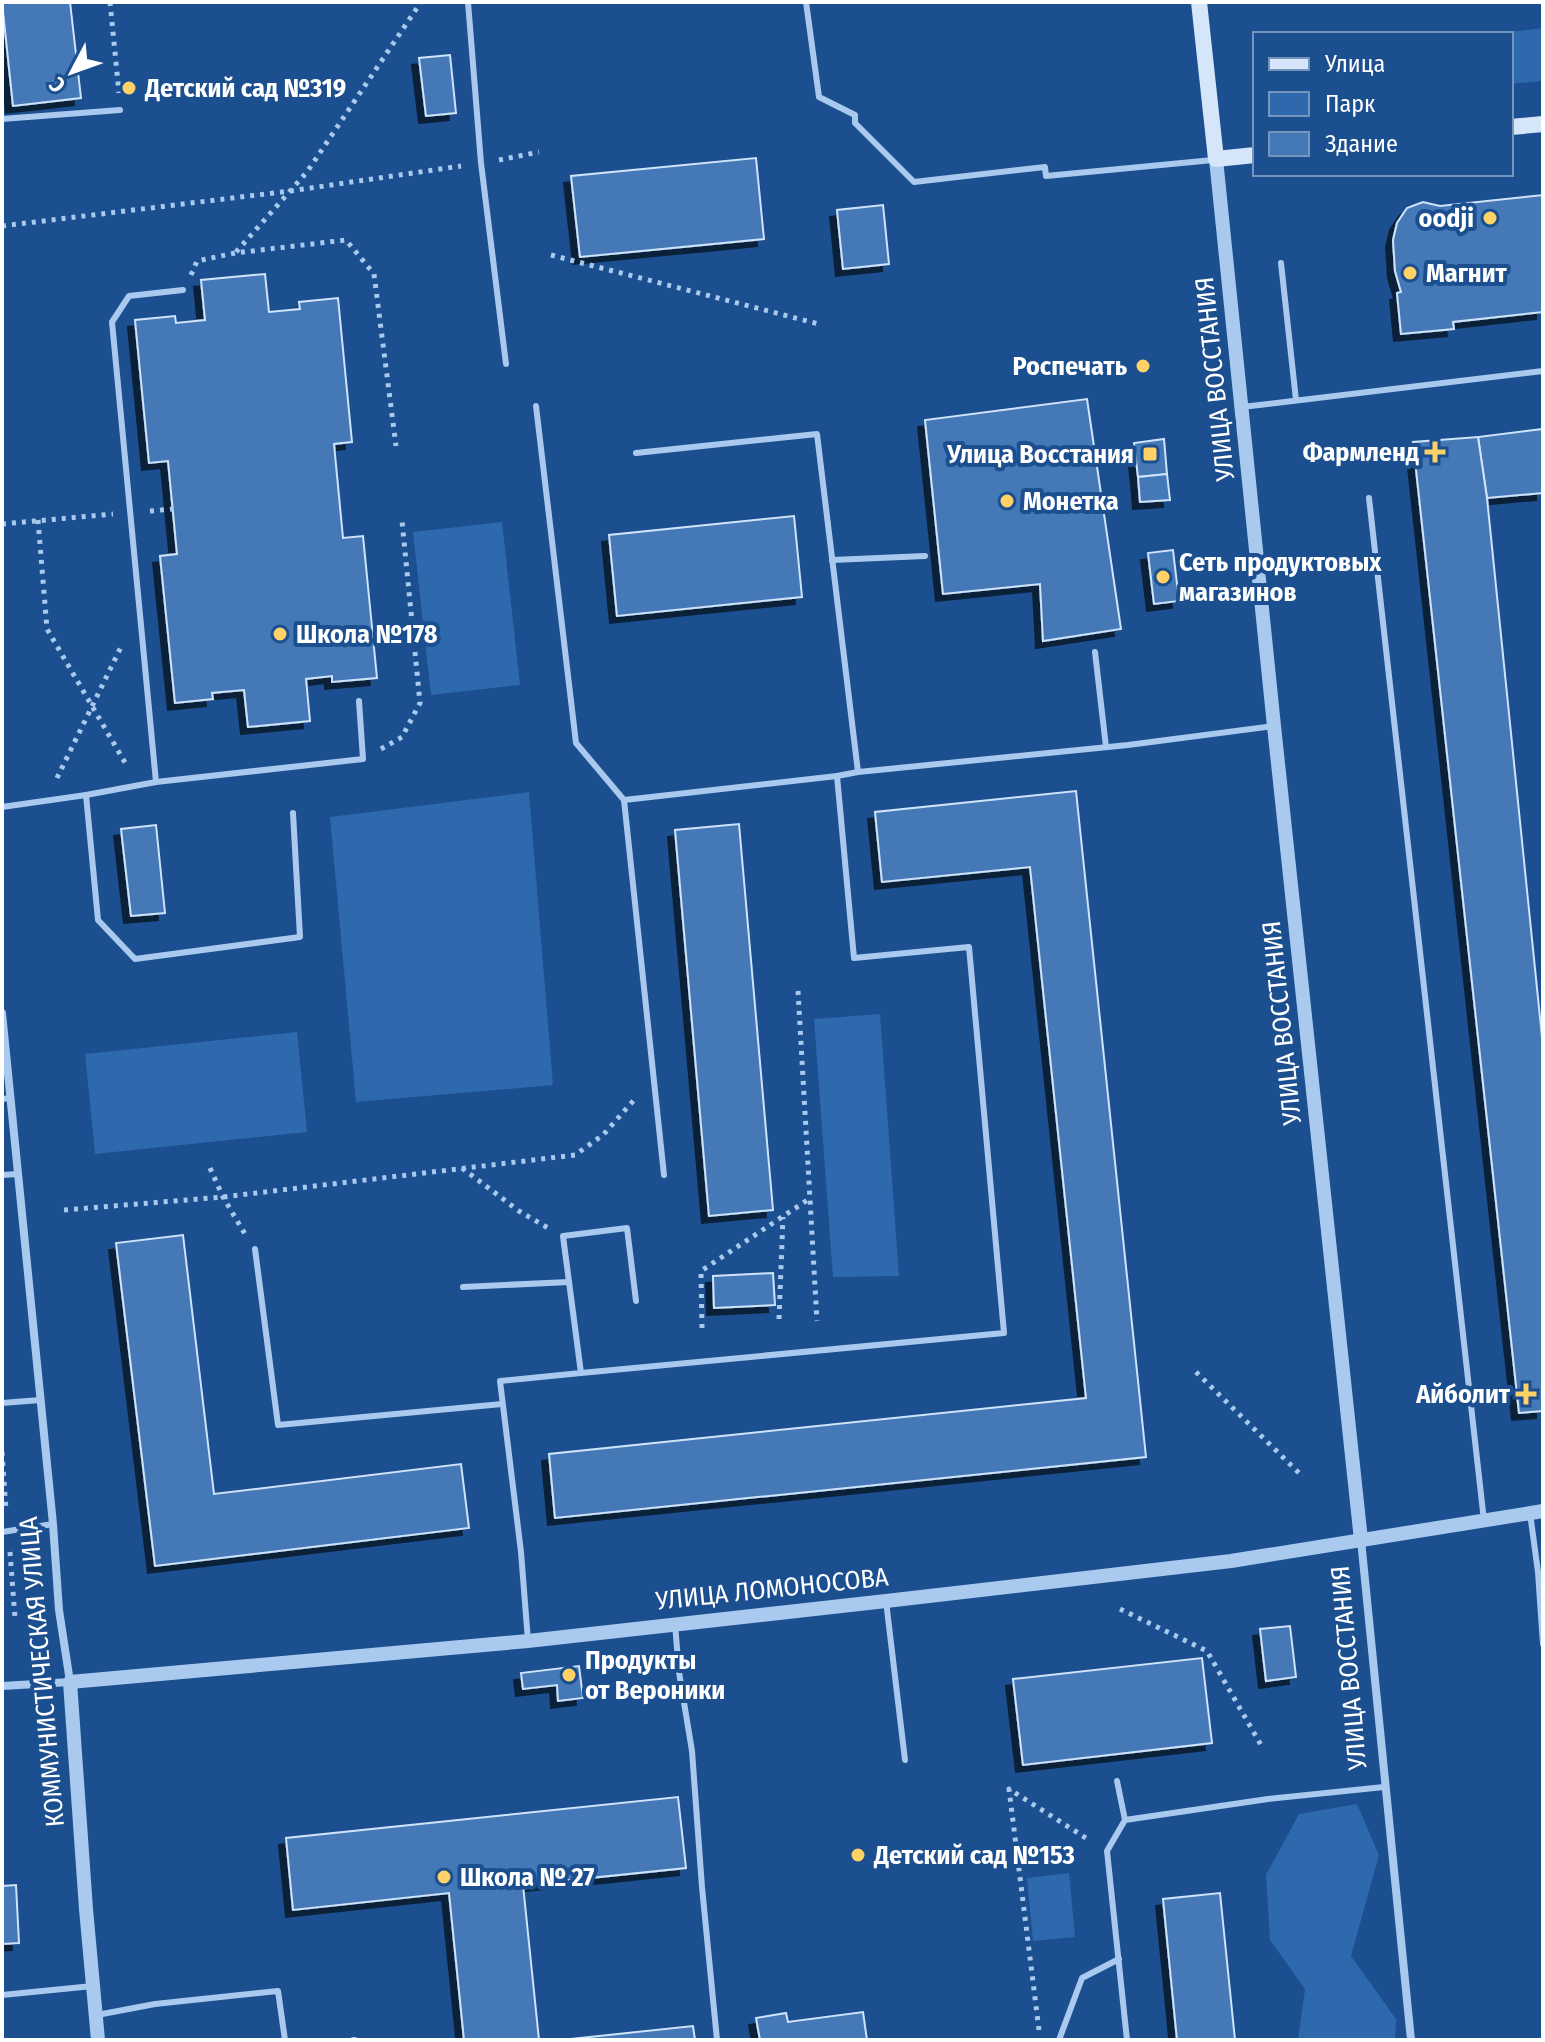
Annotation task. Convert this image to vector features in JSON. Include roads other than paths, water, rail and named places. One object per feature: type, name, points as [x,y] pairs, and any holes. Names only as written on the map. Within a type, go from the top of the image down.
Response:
[{"type":"main road","name":"УЛИЦА ВОССТАНИЯ","points":[[1199,2],[1216,159]]},
{"type":"main road","points":[[1513,127],[1543,124]]},
{"type":"main road","points":[[1216,159],[1253,155]]},
{"type":"street","name":"УЛИЦА ВОССТАНИЯ","points":[[1216,159],[1411,2040]]},
{"type":"street","name":"КОММУНИСТИЧЕСКАЯ УЛИЦА","points":[[2,1013],[6,1098],[18,1174],[59,1610],[70,1682],[98,2040]]},
{"type":"street","name":"УЛИЦА ЛОМОНОСОВА","points":[[2,1686],[528,1641],[886,1601],[1231,1561],[1537,1512]]},
{"type":"lane","points":[[468,2],[481,163],[506,364]]},
{"type":"lane","points":[[806,2],[819,97],[855,115],[855,123],[914,182],[1045,167],[1046,176],[1216,159]]},
{"type":"lane","points":[[2,119],[120,110]]},
{"type":"lane","points":[[1281,263],[1296,400]]},
{"type":"lane","points":[[156,782],[112,322],[129,296],[183,290]]},
{"type":"lane","points":[[1242,407],[1543,371]]},
{"type":"lane","points":[[536,406],[576,743],[624,800],[664,1175]]},
{"type":"lane","points":[[636,453],[817,434],[858,772]]},
{"type":"lane","points":[[1369,498],[1484,1521]]},
{"type":"lane","points":[[832,560],[925,556]]},
{"type":"lane","points":[[1095,652],[1106,747]]},
{"type":"lane","points":[[2,807],[156,782],[363,759],[359,701]]},
{"type":"lane","points":[[624,800],[1274,726]]},
{"type":"lane","points":[[528,1641],[521,1552],[500,1381],[1004,1333],[969,947],[854,958],[837,776]]},
{"type":"lane","points":[[86,795],[98,920],[135,959],[300,937],[293,813]]},
{"type":"lane","points":[[2,1175],[18,1174]]},
{"type":"lane","points":[[581,1373],[563,1236],[627,1228],[636,1301]]},
{"type":"lane","points":[[255,1249],[278,1425],[502,1404]]},
{"type":"lane","points":[[463,1287],[569,1282]]},
{"type":"lane","points":[[2,1403],[40,1400]]},
{"type":"lane","points":[[1537,1512],[1543,1644]]},
{"type":"lane","points":[[2,1532],[53,1524]]},
{"type":"lane","points":[[886,1601],[905,1760]]},
{"type":"lane","points":[[675,1624],[679,1672],[692,1751],[717,2040]]},
{"type":"lane","points":[[1117,1781],[1125,1820],[1107,1851],[1127,2040]]},
{"type":"lane","points":[[1125,1820],[1268,1799],[1384,1787]]},
{"type":"lane","points":[[1059,2040],[1082,1978],[1119,1959]]},
{"type":"lane","points":[[2,1995],[93,1986]]},
{"type":"lane","points":[[96,2015],[155,2004],[278,1991],[285,2040]]},
{"type":"place","name":"Детский сад №319","points":[[129,88]]},
{"type":"place","name":"oodji","points":[[1490,218]]},
{"type":"place","name":"Магнит","points":[[1410,273]]},
{"type":"place","name":"Роспечать","points":[[1143,366]]},
{"type":"place","name":"Фармленд","points":[[1435,452]]},
{"type":"place","name":"Улица Восстания","points":[[1150,454]]},
{"type":"place","name":"Монетка","points":[[1007,501]]},
{"type":"place","name":"Сеть продуктовых магазинов","points":[[1163,577]]},
{"type":"place","name":"Школа №178","points":[[280,634]]},
{"type":"place","name":"Айболит","points":[[1526,1394]]},
{"type":"place","name":"Продукты от Вероники","points":[[569,1675]]},
{"type":"place","name":"Детский сад №153","points":[[858,1855]]},
{"type":"place","name":"Школа № 27","points":[[444,1877]]}]
